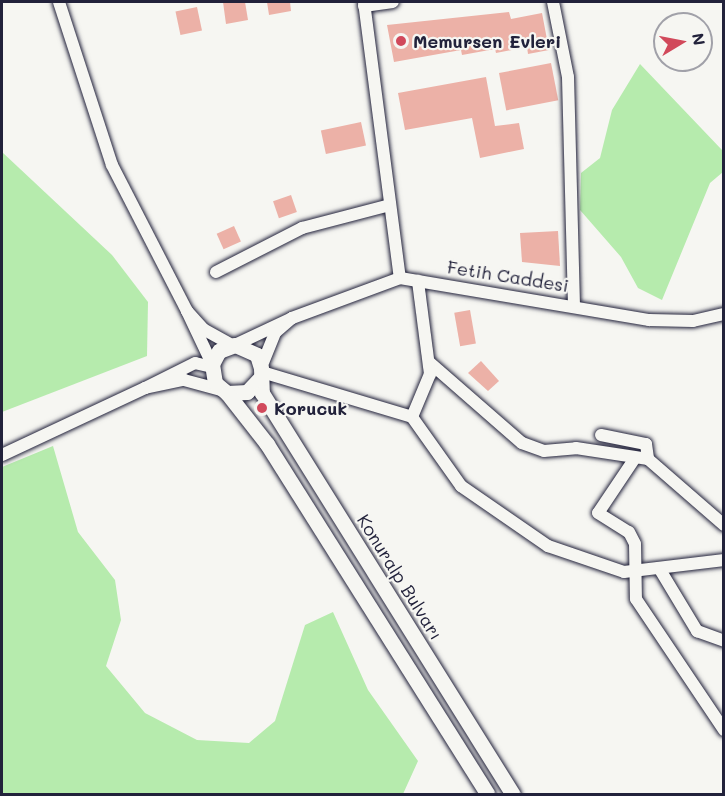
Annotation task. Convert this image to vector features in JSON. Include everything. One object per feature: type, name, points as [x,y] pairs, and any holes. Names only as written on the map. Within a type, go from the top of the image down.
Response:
[{"type":"main road","points":[[224,392],[250,391],[261,373],[251,349],[233,345],[219,351],[212,365],[224,392],[267,444],[487,795]]},
{"type":"main road","name":"Konuralp Bulvarı","points":[[261,373],[262,393],[513,795]]},
{"type":"street","points":[[59,2],[112,165],[212,365]]},
{"type":"street","points":[[393,2],[364,4],[378,83],[399,278]]},
{"type":"street","points":[[553,2],[568,77],[574,305]]},
{"type":"street","points":[[216,272],[302,228],[390,205]]},
{"type":"street","name":"Fetih Caddesi","points":[[233,345],[292,318],[399,278],[574,305],[649,320],[693,321],[723,314]]},
{"type":"street","points":[[412,417],[430,374],[418,281]]},
{"type":"street","points":[[187,311],[203,329],[233,345]]},
{"type":"street","name":"Fetih Caddesi","points":[[261,373],[275,333],[292,318]]},
{"type":"street","points":[[429,362],[522,443],[544,451],[576,448],[641,458],[723,525]]},
{"type":"street","points":[[2,455],[195,363],[212,365]]},
{"type":"street","points":[[261,373],[412,417],[461,486],[491,510],[548,546],[598,566],[637,571],[723,560]]},
{"type":"street","points":[[145,388],[184,380],[224,392]]},
{"type":"street","points":[[601,435],[646,444],[641,458],[598,513],[629,532],[637,571],[636,599],[723,730]]},
{"type":"street","points":[[659,568],[697,630],[723,641]]},
{"type":"green space","points":[[640,64],[722,150],[723,172],[710,183],[662,300],[638,288],[621,257],[580,210],[581,173],[600,158],[612,110]]},
{"type":"green space","points":[[2,152],[112,255],[148,302],[147,356],[2,412]]},
{"type":"green space","points":[[53,446],[78,532],[115,580],[121,620],[106,666],[145,713],[197,740],[249,743],[275,721],[305,625],[333,612],[368,690],[418,761],[403,794],[2,794],[2,467]]},
{"type":"building","points":[[223,2],[245,2],[248,20],[226,24]]},
{"type":"building","points":[[267,2],[290,2],[291,11],[269,15]]},
{"type":"building","points":[[197,7],[202,30],[180,35],[175,12]]},
{"type":"building","points":[[509,12],[511,19],[542,13],[549,50],[528,54],[527,47],[496,53],[495,49],[462,55],[461,50],[394,62],[387,25]]},
{"type":"building","points":[[551,63],[558,100],[506,110],[499,73]]},
{"type":"building","points":[[486,77],[495,126],[519,123],[524,149],[480,158],[472,118],[405,130],[398,93]]},
{"type":"building","points":[[361,122],[366,145],[326,154],[321,131]]},
{"type":"building","points":[[291,195],[297,212],[279,218],[273,201]]},
{"type":"building","points":[[234,226],[241,242],[224,249],[217,234]]},
{"type":"building","points":[[558,231],[560,266],[522,262],[520,233]]},
{"type":"building","points":[[470,310],[476,343],[460,346],[454,313]]},
{"type":"building","points":[[481,361],[499,381],[488,391],[468,373]]},
{"type":"place","name":"Memursen Evleri","points":[[401,41]]},
{"type":"place","name":"Korucuk","points":[[262,408]]}]
